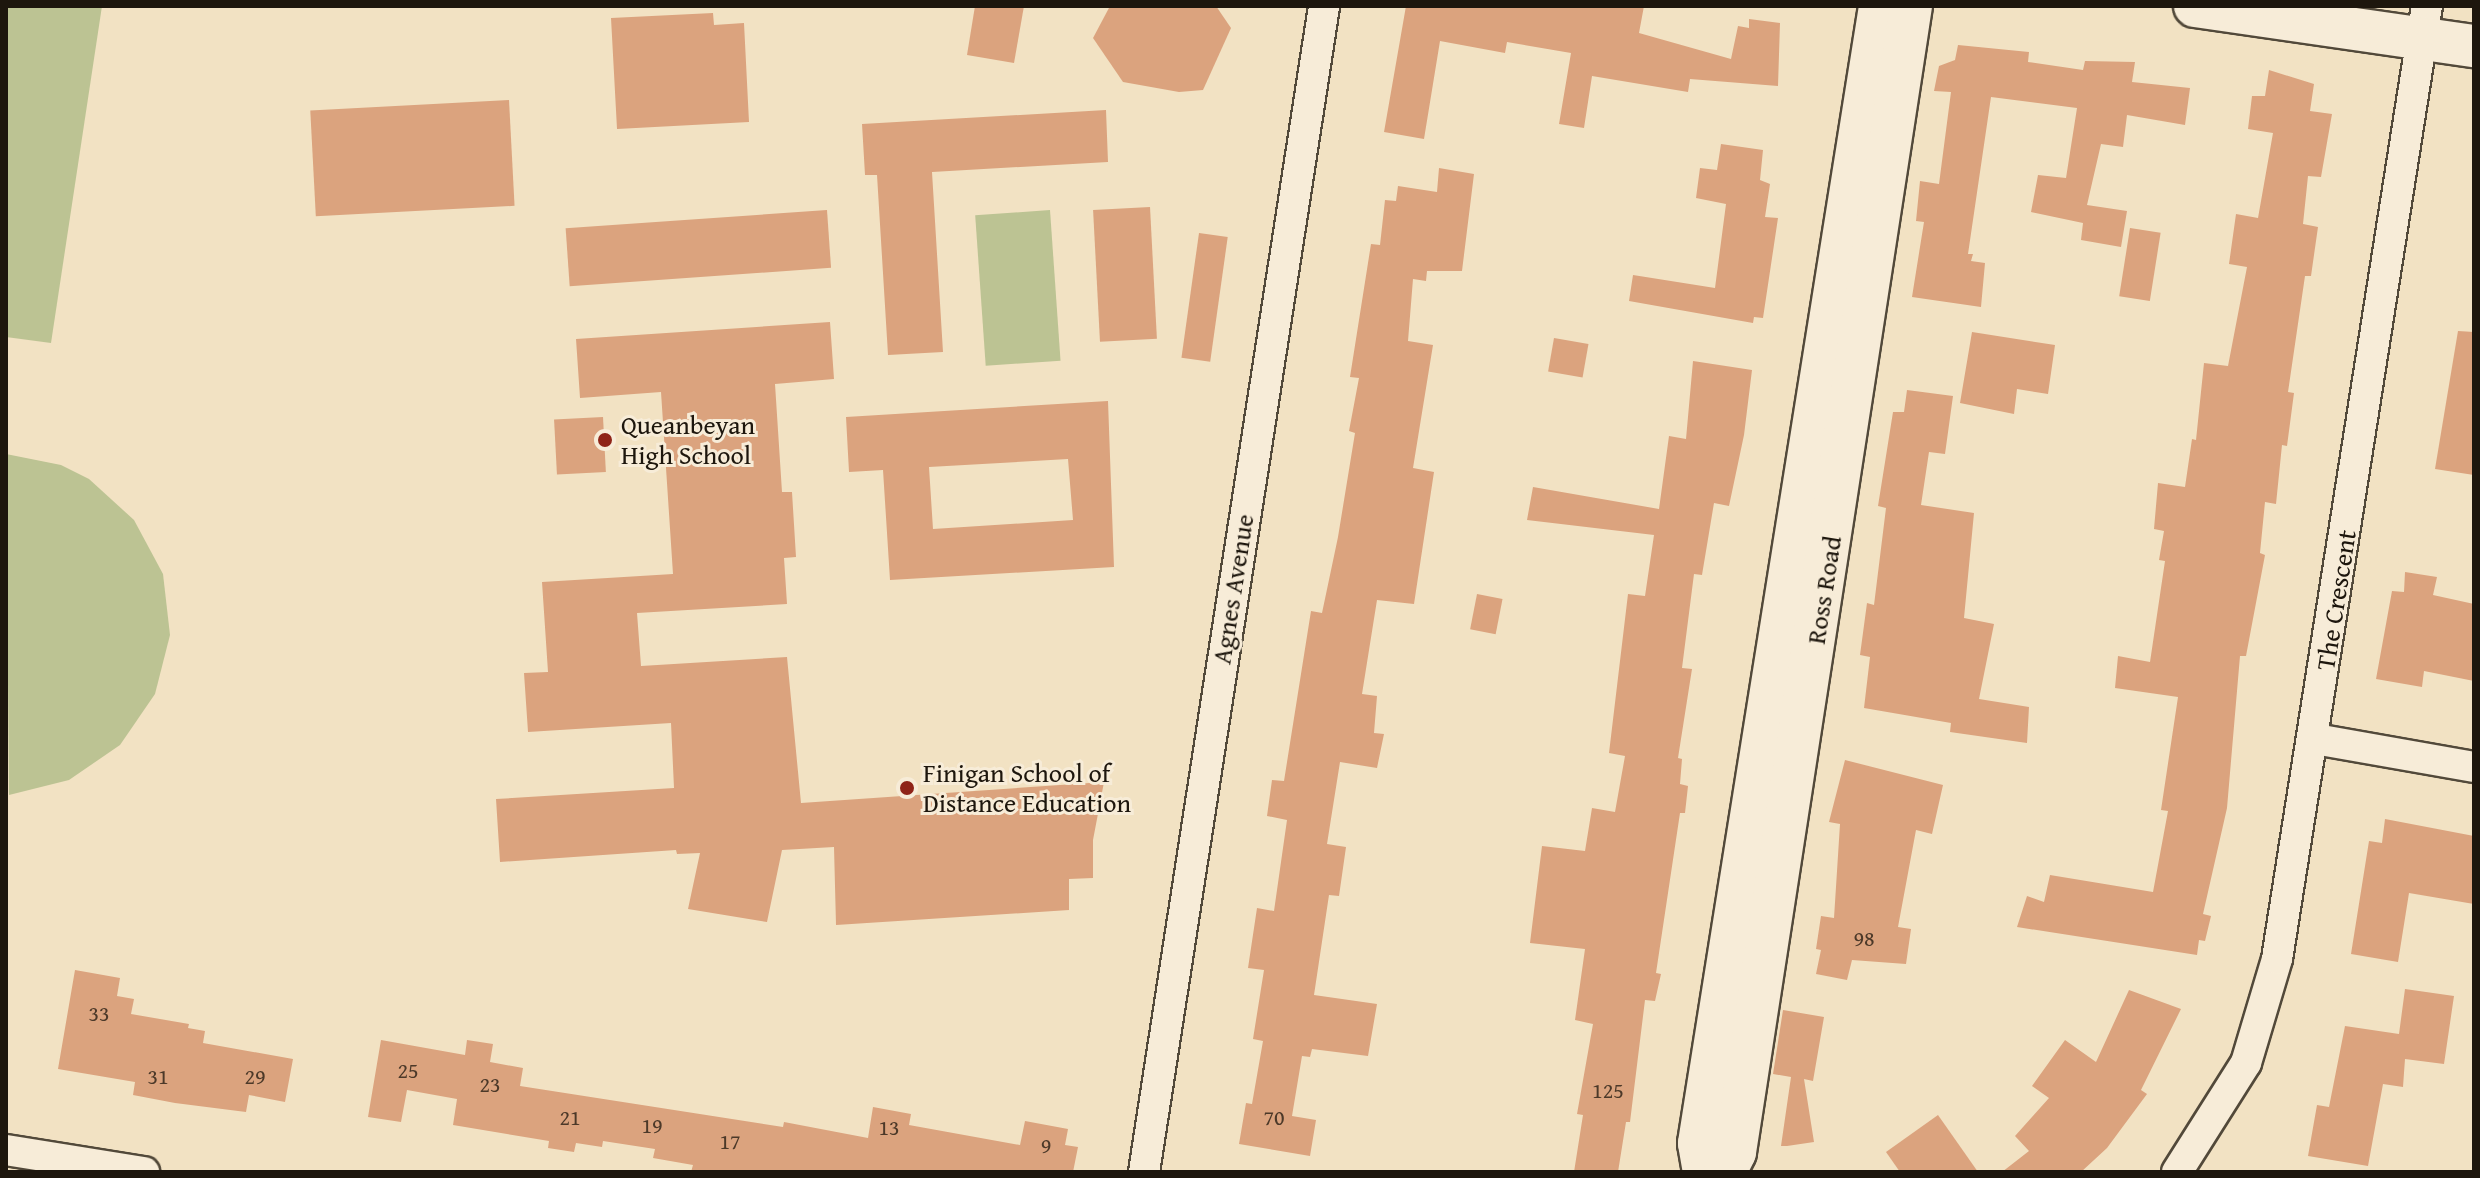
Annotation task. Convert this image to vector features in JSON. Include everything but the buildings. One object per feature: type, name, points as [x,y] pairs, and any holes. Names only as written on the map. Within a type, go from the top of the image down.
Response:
[{"type":"street","name":"Agnes Avenue","points":[[1144,1172],[1324,6]]},
{"type":"street","name":"Ross Road","points":[[1704,1172],[1699,1143],[1880,6]]},
{"type":"street","name":"Ross Road","points":[[1725,1172],[1735,1152],[1911,6]]},
{"type":"street","points":[[2195,6],[2425,22],[2474,46]]},
{"type":"street","name":"The Crescent","points":[[2177,1172],[2246,1063],[2260,1025],[2277,959],[2315,739],[2425,22]]},
{"type":"street","points":[[2315,739],[2474,767]]},
{"type":"street","points":[[6,1150],[144,1172]]},
{"type":"green space","points":[[6,6],[102,6],[51,343],[6,337]]},
{"type":"green space","points":[[1050,210],[1061,361],[986,366],[975,215]]},
{"type":"green space","points":[[6,454],[61,465],[89,479],[134,520],[163,574],[170,635],[155,694],[120,745],[69,780],[9,795]]},
{"type":"place","name":"Queanbeyan High School","points":[[605,440]]},
{"type":"place","name":"Finigan School of Distance Education","points":[[907,788]]}]
